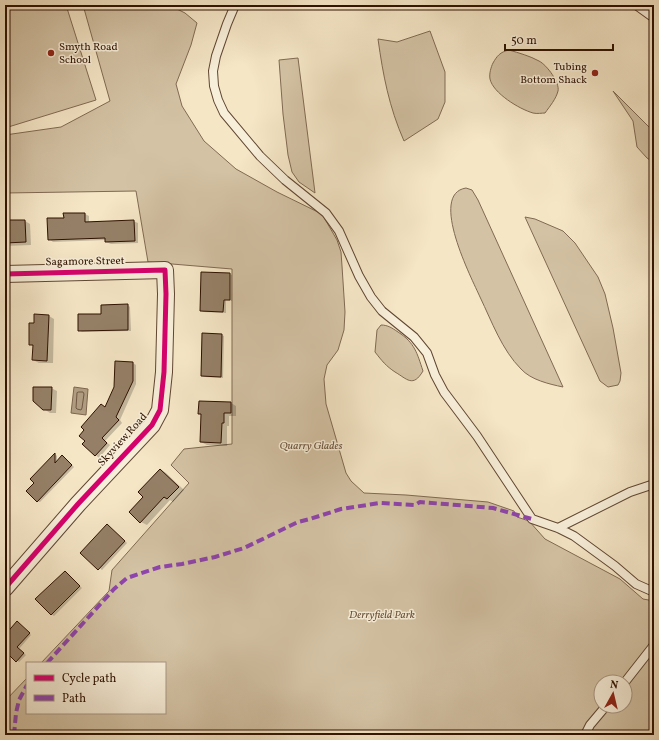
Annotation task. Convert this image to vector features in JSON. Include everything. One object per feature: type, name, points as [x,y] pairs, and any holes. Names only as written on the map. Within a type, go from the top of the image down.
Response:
[{"type":"street","name":"Sagamore Street","points":[[5,274],[165,270]]},
{"type":"street","name":"Skyview Road","points":[[5,588],[78,504],[152,425],[160,405],[164,372],[166,294],[165,270]]},
{"type":"lane","points":[[235,5],[226,24],[216,56],[214,71],[214,86],[224,113],[260,156],[285,180],[326,213],[339,231],[359,276],[371,297],[382,311],[414,337],[427,353],[444,392],[477,436],[532,519],[558,528],[574,536],[609,561],[636,584],[654,592]]},
{"type":"lane","points":[[636,5],[654,18]]},
{"type":"lane","points":[[558,528],[630,492],[654,484]]},
{"type":"lane","points":[[631,674],[654,645]]},
{"type":"lane","points":[[585,735],[590,724],[599,714]]},
{"type":"green space","points":[[5,5],[66,5],[96,100],[5,128]]},
{"type":"green space","points":[[83,5],[169,5],[185,13],[197,23],[191,45],[176,84],[182,106],[204,141],[236,169],[277,192],[322,214],[337,240],[341,252],[345,312],[344,330],[338,350],[327,365],[324,379],[326,404],[346,473],[351,481],[364,493],[488,502],[514,511],[517,517],[529,521],[545,539],[620,579],[643,599],[654,601],[654,735],[5,735],[5,701],[26,679],[26,714],[166,714],[166,662],[42,662],[109,591],[112,570],[189,483],[171,465],[184,449],[232,444],[232,269],[148,262],[136,191],[5,193],[5,135],[61,127],[110,101]]},
{"type":"green space","points":[[430,31],[445,72],[445,102],[438,119],[404,141],[394,116],[387,91],[378,39],[397,42]]},
{"type":"green space","points":[[509,50],[539,61],[546,66],[555,79],[558,91],[545,113],[533,113],[521,108],[507,100],[492,84],[490,75],[493,63],[499,55]]},
{"type":"green space","points":[[298,58],[315,193],[299,182],[292,172],[288,155],[279,60]]},
{"type":"green space","points":[[613,91],[654,132],[654,163],[637,147],[633,121]]},
{"type":"green space","points":[[466,188],[472,190],[478,200],[563,387],[540,381],[525,373],[508,353],[493,326],[462,256],[452,220],[451,205],[455,194]]},
{"type":"green space","points":[[525,217],[535,219],[563,231],[575,243],[598,277],[605,294],[613,328],[621,373],[618,385],[608,387],[600,381]]},
{"type":"green space","points":[[381,325],[388,326],[404,336],[415,349],[423,371],[413,381],[406,379],[389,368],[375,352],[377,330]]},
{"type":"water","points":[[74,387],[88,389],[86,415],[71,413]]},
{"type":"building","points":[[63,213],[85,213],[85,222],[134,220],[135,241],[105,242],[105,238],[48,240],[47,218],[64,218]]},
{"type":"building","points":[[5,220],[25,220],[26,242],[5,243]]},
{"type":"building","points":[[201,272],[230,273],[230,300],[224,300],[223,312],[200,311]]},
{"type":"building","points":[[128,304],[128,330],[78,331],[78,314],[101,314],[101,305]]},
{"type":"building","points":[[34,314],[49,315],[47,361],[32,360],[33,345],[29,345],[29,323],[34,323]]},
{"type":"building","points":[[202,333],[222,334],[221,377],[201,376]]},
{"type":"building","points":[[115,361],[133,362],[133,381],[116,417],[119,420],[102,438],[107,443],[95,456],[82,444],[85,441],[79,436],[84,430],[81,427],[101,404],[105,407],[114,387]]},
{"type":"building","points":[[33,387],[52,387],[51,410],[43,410],[33,401]]},
{"type":"building","points":[[199,401],[231,402],[231,413],[224,413],[221,443],[200,442],[201,414],[198,414]]},
{"type":"building","points":[[55,453],[55,463],[62,455],[72,465],[37,502],[26,491],[34,483],[30,479]]},
{"type":"building","points":[[160,469],[179,487],[167,499],[164,497],[140,523],[129,512],[143,497],[138,492]]},
{"type":"building","points":[[107,524],[125,541],[98,570],[80,553]]},
{"type":"building","points":[[65,571],[80,586],[51,615],[35,599]]},
{"type":"building","points":[[17,621],[30,633],[17,647],[24,653],[16,662],[9,655],[5,659],[5,635]]},
{"type":"marked path","points":[[48,662],[114,589],[127,578],[160,567],[215,557],[244,548],[298,522],[341,509],[380,503],[415,505],[420,502],[493,508],[532,519]]},
{"type":"marked path","points":[[14,735],[19,700],[26,687]]},
{"type":"cycle path","points":[[5,274],[165,270],[166,294],[164,372],[160,410],[152,425],[78,504],[5,588]]},
{"type":"place","name":"Smyth Road School","points":[[51,53]]},
{"type":"place","name":"Tubing Bottom Shack","points":[[595,73]]},
{"type":"park label","name":"Quarry Glades","points":[[311,446]]},
{"type":"park label","name":"Derryfield Park","points":[[382,615]]}]
